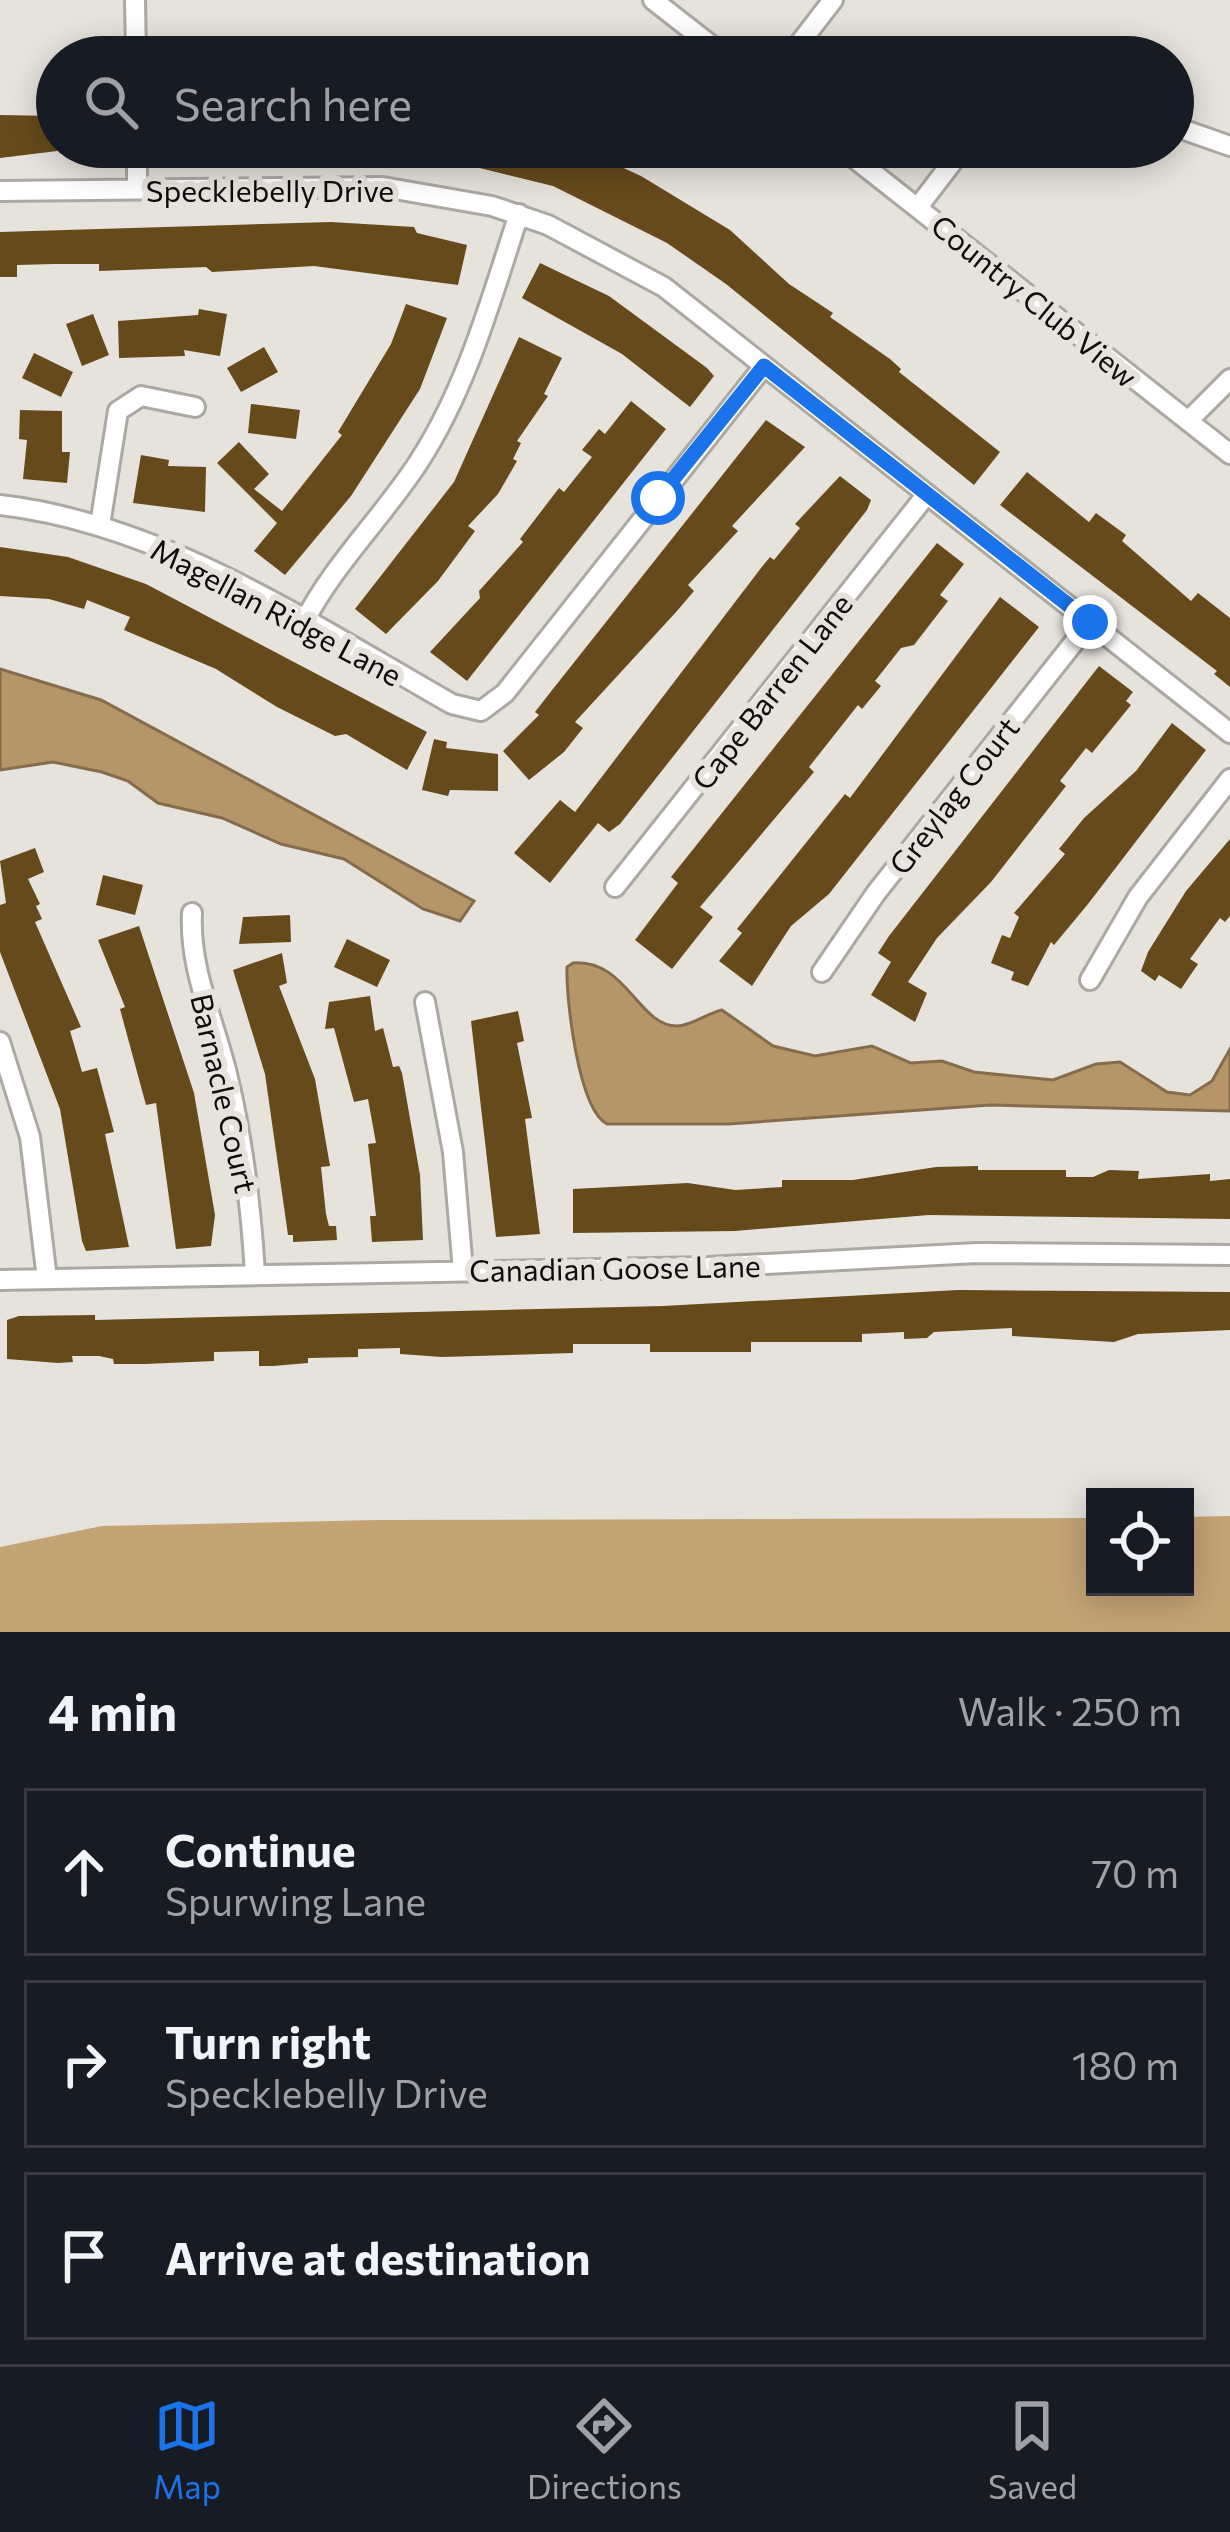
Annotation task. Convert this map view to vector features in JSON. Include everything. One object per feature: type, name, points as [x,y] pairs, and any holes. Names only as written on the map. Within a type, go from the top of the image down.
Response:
[{"type":"street","points":[[135,0],[136,36]]},
{"type":"street","points":[[653,0],[698,36]]},
{"type":"street","points":[[805,36],[833,0]]},
{"type":"street","points":[[1194,133],[1230,146]]},
{"type":"street","points":[[137,168],[137,188]]},
{"type":"street","name":"Country Club View","points":[[868,168],[1230,454]]},
{"type":"street","points":[[918,207],[948,168]]},
{"type":"street","name":"Specklebelly Drive","points":[[0,191],[383,187],[519,214],[630,266],[1230,733]]},
{"type":"street","points":[[304,622],[319,593],[420,460],[447,411],[519,214]]},
{"type":"street","name":"Magellan Ridge Lane","points":[[0,505],[100,525],[169,551],[452,704],[481,711],[505,693],[764,366]]},
{"type":"street","points":[[1187,421],[1230,379]]},
{"type":"street","points":[[100,525],[118,411],[141,396],[195,407]]},
{"type":"street","name":"Cape Barren Lane","points":[[615,887],[927,494]]},
{"type":"street","name":"Greylag Court","points":[[822,972],[888,878],[1090,622]]},
{"type":"street","points":[[1090,980],[1138,897],[1230,779]]},
{"type":"street","name":"Barnacle Court","points":[[192,913],[190,950],[241,1137],[255,1274]]},
{"type":"street","points":[[425,1002],[453,1152],[463,1271]]},
{"type":"street","points":[[0,1042],[30,1137],[47,1279]]},
{"type":"street","name":"Canadian Goose Lane","points":[[0,1280],[708,1267],[977,1253],[1230,1256]]},
{"type":"shaded area","points":[[0,669],[101,700],[474,901],[460,921],[423,909],[344,859],[281,844],[222,818],[158,803],[128,781],[102,772],[53,762],[0,770]]},
{"type":"shaded area","points":[[573,963],[607,971],[664,1023],[683,1025],[722,1010],[773,1046],[815,1056],[872,1046],[911,1063],[942,1061],[974,1072],[1053,1080],[1096,1064],[1120,1062],[1167,1092],[1190,1095],[1212,1081],[1230,1049],[1230,1111],[990,1105],[728,1124],[607,1124],[588,1098],[581,1076],[567,982],[567,967]]},
{"type":"shaded area","points":[[1230,1516],[1230,1632],[0,1632],[0,1547],[102,1526],[377,1520],[1086,1518],[1086,1596],[1194,1596],[1194,1517]]},
{"type":"building","points":[[0,115],[36,116],[36,154],[0,158]]},
{"type":"building","points":[[480,168],[624,168],[641,176],[730,230],[789,284],[833,313],[830,317],[890,359],[899,372],[1000,452],[974,485],[726,284],[667,243],[553,186]]},
{"type":"building","points":[[331,222],[414,227],[417,233],[467,245],[458,285],[314,266],[212,272],[206,267],[99,271],[99,264],[17,265],[17,277],[0,277],[0,232]]},
{"type":"building","points":[[540,263],[609,296],[707,368],[714,376],[690,407],[622,354],[522,298]]},
{"type":"building","points":[[406,304],[447,318],[420,389],[351,496],[285,575],[254,551],[277,523],[217,463],[239,442],[269,474],[254,489],[282,511],[342,435],[338,432],[391,344]]},
{"type":"building","points":[[199,309],[227,314],[220,356],[184,350],[185,356],[119,358],[118,321],[198,315]]},
{"type":"building","points":[[93,314],[109,355],[82,366],[66,324]]},
{"type":"building","points":[[519,337],[562,358],[544,394],[548,396],[517,441],[521,443],[513,459],[517,461],[498,494],[468,526],[475,531],[438,581],[386,634],[355,609],[454,482]]},
{"type":"building","points":[[264,347],[278,372],[241,392],[227,368]]},
{"type":"building","points":[[34,353],[73,372],[61,397],[22,378]]},
{"type":"building","points":[[631,401],[666,429],[467,681],[430,652],[480,598],[479,591],[523,542],[520,539],[559,488],[564,492],[592,457],[582,450],[599,429],[605,434]]},
{"type":"building","points":[[251,404],[300,410],[296,439],[248,433]]},
{"type":"building","points":[[20,410],[62,411],[62,452],[70,452],[67,483],[23,479],[27,440],[19,439]]},
{"type":"building","points":[[766,420],[805,447],[732,526],[738,531],[688,585],[694,591],[575,722],[583,728],[564,752],[529,780],[503,751],[539,715],[535,712]]},
{"type":"building","points":[[141,455],[169,460],[168,466],[206,467],[205,512],[133,503]]},
{"type":"building","points":[[1027,472],[1089,522],[1096,513],[1126,535],[1122,541],[1191,601],[1198,593],[1230,618],[1230,687],[1214,674],[1217,671],[1000,505]]},
{"type":"building","points":[[840,476],[871,500],[867,510],[620,824],[609,832],[598,823],[550,883],[514,853],[560,800],[575,812],[761,568],[770,557],[774,560],[800,528],[795,524]]},
{"type":"building","points":[[937,543],[964,564],[940,595],[948,601],[914,645],[901,648],[875,681],[881,686],[862,709],[858,705],[809,767],[814,772],[700,907],[713,917],[672,969],[635,940],[678,883],[671,877]]},
{"type":"building","points":[[0,547],[68,557],[146,584],[427,732],[407,770],[346,734],[335,736],[277,707],[216,669],[124,630],[130,617],[87,600],[84,609],[49,599],[0,596]]},
{"type":"building","points":[[1000,597],[1039,627],[829,894],[791,926],[752,986],[719,961],[742,933],[737,929],[845,794],[850,798]]},
{"type":"building","points":[[1099,666],[1133,692],[1126,701],[1131,705],[1092,753],[1086,748],[1060,781],[1066,786],[991,882],[937,938],[908,982],[927,993],[915,1022],[871,995],[891,962],[878,953]]},
{"type":"building","points":[[1172,723],[1206,750],[1088,904],[1054,945],[1051,942],[1028,986],[1011,980],[1014,972],[991,963],[1002,935],[1010,938],[1019,917],[1014,913],[1065,854],[1059,849],[1084,818],[1136,771]]},
{"type":"building","points":[[434,739],[447,742],[446,748],[498,754],[498,791],[450,790],[448,796],[422,790]]},
{"type":"building","points":[[1230,839],[1230,916],[1225,922],[1220,918],[1190,959],[1198,964],[1181,989],[1159,975],[1155,981],[1141,971],[1148,952],[1186,891]]},
{"type":"building","points":[[35,848],[44,872],[28,879],[40,904],[36,906],[42,919],[35,922],[81,1027],[70,1031],[82,1072],[97,1068],[114,1132],[105,1134],[129,1247],[86,1251],[60,1109],[0,952],[0,905],[6,903],[0,861]]},
{"type":"building","points":[[103,875],[143,885],[135,915],[96,905]]},
{"type":"building","points":[[290,915],[291,942],[239,944],[243,917]]},
{"type":"building","points":[[139,926],[194,1093],[215,1215],[211,1246],[176,1249],[156,1103],[146,1105],[120,1009],[125,1007],[98,940]]},
{"type":"building","points":[[347,939],[390,960],[377,987],[334,967]]},
{"type":"building","points":[[282,953],[287,983],[279,986],[315,1079],[330,1166],[321,1167],[326,1214],[329,1226],[336,1226],[337,1240],[293,1242],[293,1235],[288,1235],[265,1074],[233,970]]},
{"type":"building","points":[[370,996],[375,1031],[383,1028],[393,1067],[399,1066],[402,1073],[420,1175],[423,1240],[372,1242],[370,1216],[376,1216],[368,1144],[376,1143],[368,1099],[354,1102],[334,1028],[325,1029],[329,1002]]},
{"type":"building","points":[[518,1011],[524,1041],[517,1043],[532,1118],[525,1119],[540,1234],[496,1237],[471,1021]]},
{"type":"building","points":[[978,1166],[978,1170],[1066,1170],[1066,1177],[1093,1177],[1109,1170],[1139,1171],[1138,1179],[1210,1174],[1210,1181],[1230,1179],[1230,1219],[929,1215],[735,1231],[573,1233],[573,1189],[688,1183],[735,1190],[782,1187],[782,1180],[853,1180],[936,1167]]},
{"type":"building","points":[[958,1290],[1230,1292],[1230,1330],[1138,1334],[1114,1342],[1012,1336],[1012,1328],[934,1332],[927,1338],[904,1339],[904,1332],[862,1334],[862,1342],[751,1342],[751,1352],[650,1352],[650,1344],[573,1344],[573,1353],[442,1357],[400,1354],[400,1348],[358,1349],[358,1357],[308,1358],[308,1363],[273,1366],[259,1366],[259,1351],[214,1352],[214,1361],[145,1364],[114,1364],[113,1359],[99,1356],[72,1356],[73,1362],[58,1363],[7,1359],[7,1320],[19,1316],[95,1315],[95,1320],[663,1306]]},
{"type":"route","points":[[658,498],[764,366],[1090,622]]}]
